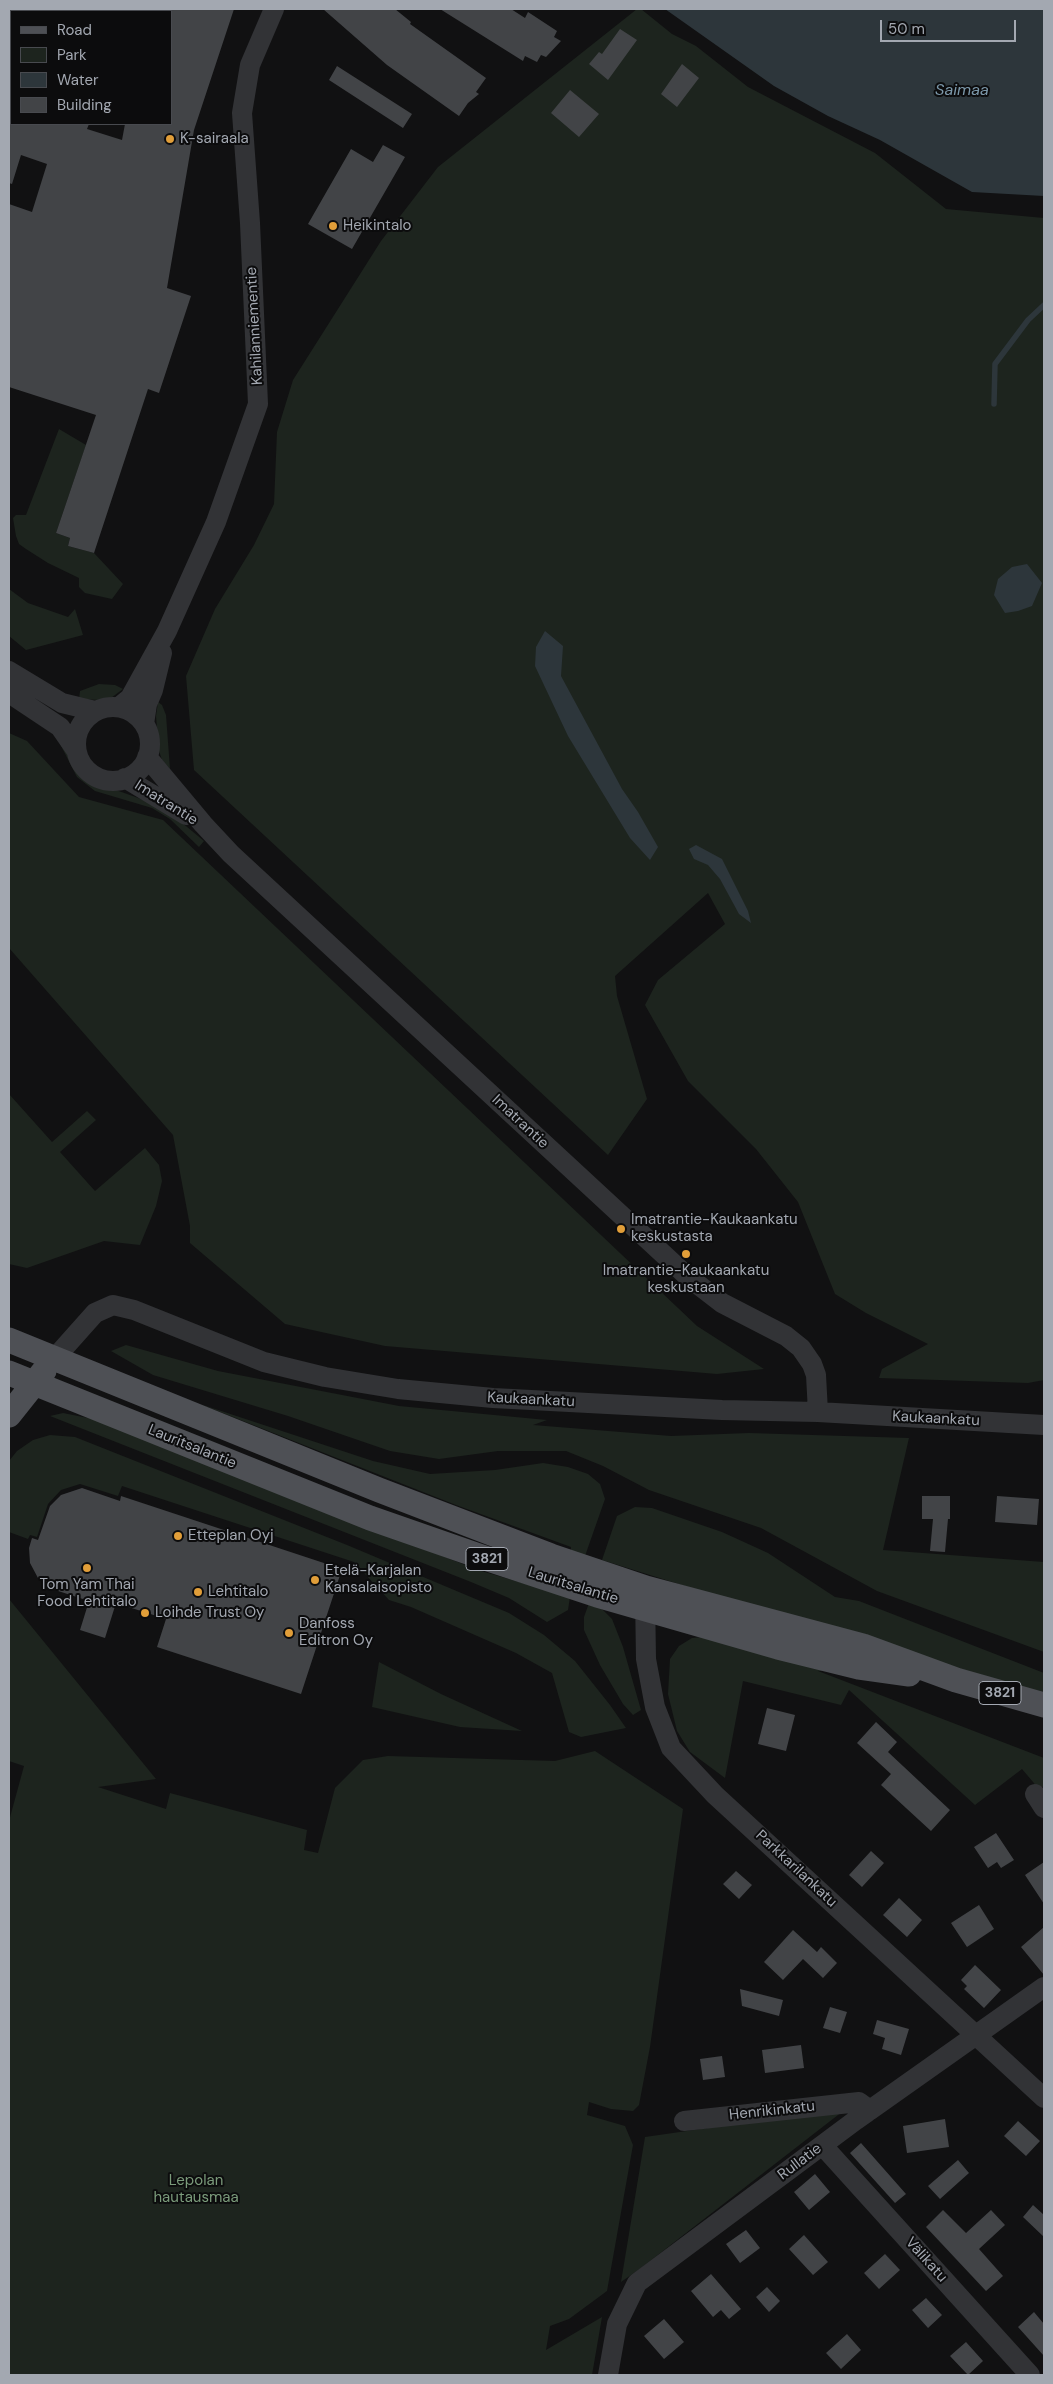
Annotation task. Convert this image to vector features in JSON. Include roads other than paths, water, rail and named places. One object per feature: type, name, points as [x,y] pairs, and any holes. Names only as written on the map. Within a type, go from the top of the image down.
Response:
[{"type":"main road","name":"3821","points":[[9,1340],[54,1359]]},
{"type":"main road","points":[[9,1415],[54,1359]]},
{"type":"main road","name":"Lauritsalantie","points":[[54,1359],[645,1597]]},
{"type":"main road","name":"3821","points":[[9,1373],[34,1383]]},
{"type":"main road","name":"Lauritsalantie","points":[[34,1383],[370,1518],[588,1592],[645,1597],[863,1646],[956,1680],[1044,1705]]},
{"type":"street","name":"Kahilanniementie","points":[[119,707],[130,698],[167,631],[216,522],[258,404],[250,223],[242,113],[250,66],[274,9]]},
{"type":"street","name":"Kahilanniementie","points":[[144,724],[147,704],[153,690],[167,631]]},
{"type":"street","points":[[9,671],[62,703],[95,711]]},
{"type":"street","points":[[9,693],[60,727],[76,750],[80,760],[94,776],[109,780],[125,778],[138,770],[147,757],[150,740],[144,724],[135,714],[119,707],[104,708],[95,711],[86,718],[79,728],[76,738],[76,750]]},
{"type":"street","name":"Imatrantie","points":[[147,757],[206,828],[231,854],[687,1276],[722,1303],[786,1336],[801,1348],[812,1364],[816,1375],[818,1412]]},
{"type":"street","name":"Imatrantie","points":[[125,778],[138,784],[206,828]]},
{"type":"street","name":"Kaukaankatu","points":[[54,1359],[95,1313],[113,1305],[134,1310],[264,1362],[325,1377],[398,1389],[493,1398],[1044,1424]]},
{"type":"street","name":"Parkkarilankatu","points":[[645,1597],[646,1659],[655,1707],[671,1748],[715,1795],[976,2035],[1040,2089]]},
{"type":"street","name":"Rullatie","points":[[608,2375],[617,2324],[637,2283],[823,2146],[865,2106],[976,2035],[1044,1987]]},
{"type":"street","name":"Henrikinkatu","points":[[684,2120],[865,2106]]},
{"type":"street","name":"Välikatu","points":[[823,2146],[1030,2375]]},
{"type":"water","name":"Saimaa","points":[[665,9],[1044,9],[1044,196],[972,192],[880,140],[828,116],[774,86]]},
{"type":"water","points":[[1027,564],[1042,583],[1032,606],[1005,613],[994,595],[998,579],[1012,567]]},
{"type":"water","points":[[545,631],[563,646],[561,676],[622,789],[658,847],[650,860],[630,838],[568,736],[535,666],[536,647]]},
{"type":"water","points":[[696,845],[722,859],[748,911],[751,923],[739,914],[720,879],[708,865],[694,859],[689,849]]},
{"type":"waterway","points":[[994,404],[995,364],[1028,320],[1044,305]]},
{"type":"place","name":"K-sairaala","points":[[170,139]]},
{"type":"place","name":"Heikintalo","points":[[333,226]]},
{"type":"place","name":"Imatrantie-Kaukaankatu keskustasta","points":[[621,1229]]},
{"type":"place","name":"Imatrantie-Kaukaankatu keskustaan","points":[[686,1254]]},
{"type":"place","name":"Etteplan Oyj","points":[[178,1536]]},
{"type":"place","name":"Tom Yam Thai Food Lehtitalo","points":[[87,1568]]},
{"type":"place","name":"Etelä-Karjalan Kansalaisopisto","points":[[315,1580]]},
{"type":"place","name":"Lehtitalo","points":[[198,1592]]},
{"type":"place","name":"Loihde Trust Oy","points":[[145,1613]]},
{"type":"place","name":"Danfoss Editron Oy","points":[[289,1633]]},
{"type":"park label","name":"Lepolan hautausmaa","points":[[196,2190]]}]
